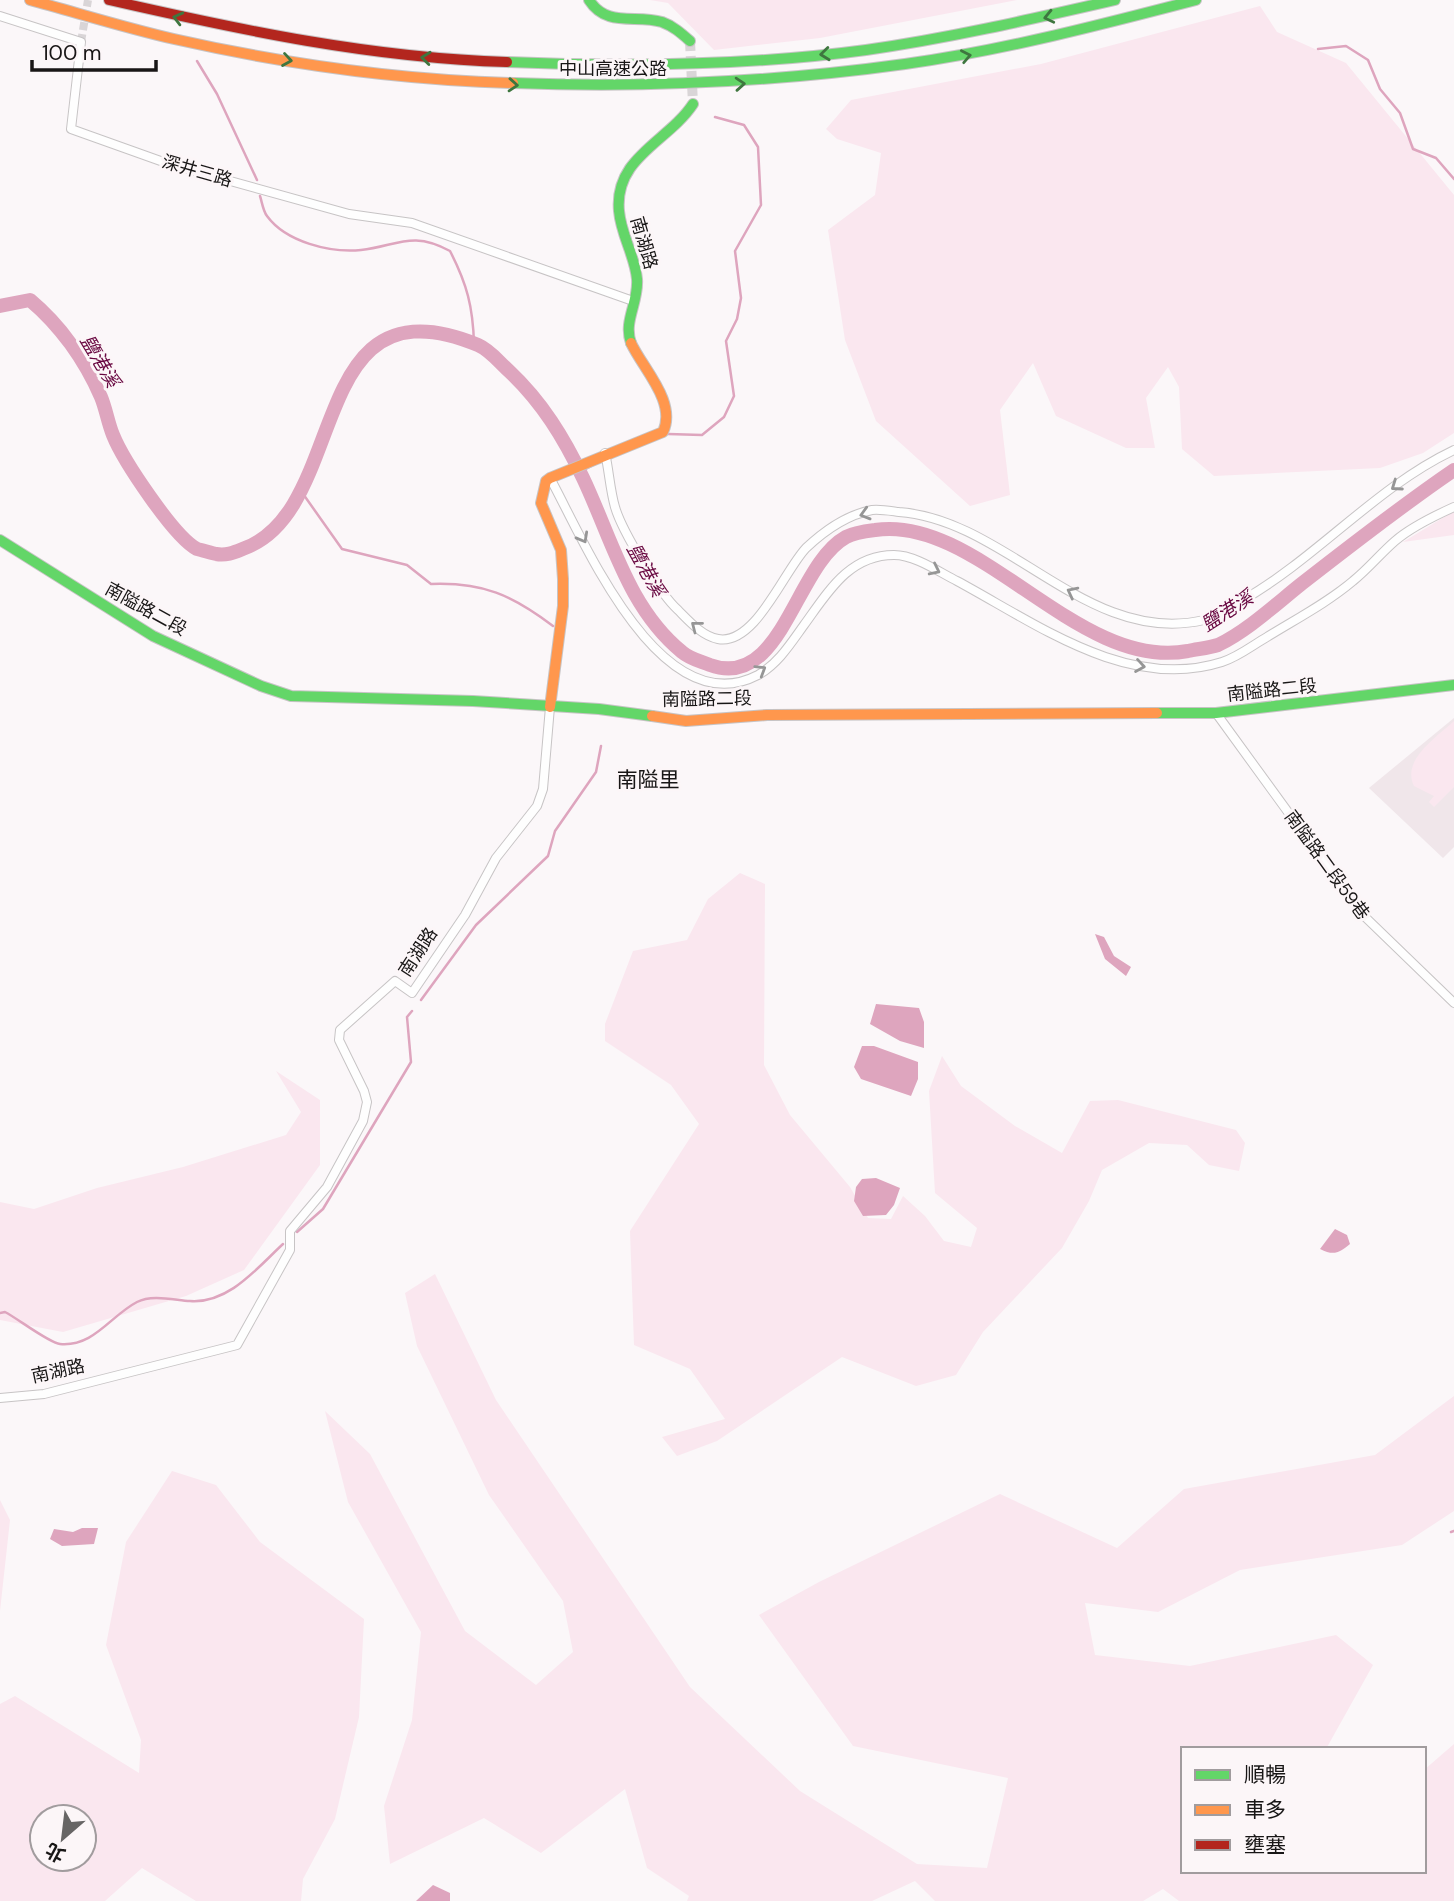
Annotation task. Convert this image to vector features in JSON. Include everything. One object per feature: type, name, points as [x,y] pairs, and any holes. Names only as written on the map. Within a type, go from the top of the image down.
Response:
[{"type":"main road","name":"中山高速公路","points":[[30,0],[165,38],[369,73],[522,86],[676,87],[788,79],[961,57],[1076,32],[1196,0]]},
{"type":"main road","name":"中山高速公路","points":[[109,0],[236,31],[386,54],[523,65],[642,67],[724,64],[955,38],[1115,0]]},
{"type":"main road","points":[[589,0],[600,14],[610,18],[656,21],[674,26],[690,41]]},
{"type":"main road","name":"南湖路","points":[[605,453],[654,438],[663,432],[668,423],[665,404],[630,342],[628,323],[638,278],[618,217],[621,183],[637,153],[685,118],[693,104]]},
{"type":"main road","points":[[550,478],[605,453]]},
{"type":"main road","name":"南湖路","points":[[550,478],[546,481],[541,503],[561,550],[563,606],[550,707]]},
{"type":"main road","name":"南隘路二段","points":[[0,540],[153,636],[261,687],[291,696],[473,701],[599,709],[686,721],[767,715],[1216,713],[1454,685]]},
{"type":"street","name":"深井三路","points":[[0,16],[81,42],[71,129],[169,164],[349,214],[412,223],[634,301]]},
{"type":"street","points":[[605,453],[616,509],[665,599],[699,629],[717,639],[732,638],[749,628],[805,550],[836,523],[873,510],[919,514],[971,534],[1046,579],[1116,614],[1171,625],[1208,620],[1266,586],[1376,500],[1434,459],[1454,450]]},
{"type":"street","points":[[550,478],[626,615],[648,643],[674,666],[714,682],[737,681],[758,675],[780,657],[843,575],[862,560],[898,555],[929,567],[1093,653],[1132,665],[1184,672],[1225,662],[1307,613],[1353,582],[1397,540],[1454,507]]},
{"type":"street","name":"南湖路","points":[[0,1398],[44,1394],[237,1345],[290,1250],[290,1231],[327,1187],[363,1121],[367,1102],[365,1091],[338,1040],[340,1030],[395,981],[412,993],[466,915],[496,858],[530,817],[543,789],[550,707]]},
{"type":"street","name":"南隘路二段59巷","points":[[1216,713],[1362,914],[1454,1003]]},
{"type":"shaded area","points":[[650,0],[1017,0],[820,38],[714,50],[668,3]]},
{"type":"shaded area","points":[[1260,6],[1277,32],[1346,63],[1454,195],[1454,433],[1423,453],[1380,468],[1214,476],[1182,449],[1179,387],[1168,367],[1146,398],[1155,448],[1126,448],[1056,416],[1033,363],[1000,410],[1010,495],[970,506],[876,421],[845,340],[828,230],[875,195],[881,153],[837,139],[826,129],[851,100],[1041,64]]},
{"type":"shaded area","points":[[1454,511],[1454,535],[1403,542]]},
{"type":"shaded area","points":[[1454,718],[1454,847],[1443,858],[1369,788]]},
{"type":"shaded area","points":[[1454,721],[1454,787],[1434,807],[1429,802],[1434,796],[1414,786],[1412,767],[1430,742]]},
{"type":"shaded area","points":[[740,873],[765,884],[764,1065],[790,1115],[850,1187],[868,1218],[891,1219],[903,1196],[925,1216],[944,1241],[971,1247],[977,1228],[935,1193],[929,1091],[942,1056],[961,1086],[1015,1126],[1062,1153],[1090,1101],[1118,1100],[1236,1130],[1245,1143],[1239,1171],[1209,1165],[1187,1145],[1149,1143],[1102,1170],[1089,1201],[1062,1248],[983,1332],[956,1375],[916,1386],[842,1357],[717,1441],[677,1456],[662,1437],[725,1419],[690,1369],[634,1345],[630,1231],[699,1124],[671,1085],[605,1041],[605,1024],[633,951],[687,940],[708,899]]},
{"type":"shaded area","points":[[1095,934],[1104,937],[1114,956],[1131,967],[1126,976],[1105,959]]},
{"type":"shaded area","points":[[876,1004],[919,1008],[924,1022],[924,1048],[900,1041],[870,1024]]},
{"type":"shaded area","points":[[862,1046],[874,1046],[918,1062],[918,1079],[911,1096],[861,1079],[854,1067]]},
{"type":"shaded area","points":[[276,1071],[320,1100],[320,1165],[244,1270],[186,1296],[63,1332],[0,1320],[0,1202],[34,1209],[97,1188],[183,1167],[286,1135],[301,1112]]},
{"type":"shaded area","points":[[876,1178],[900,1188],[894,1205],[886,1215],[863,1216],[854,1201],[856,1187],[862,1179]]},
{"type":"shaded area","points":[[1335,1229],[1347,1235],[1350,1244],[1336,1252],[1320,1249]]},
{"type":"shaded area","points":[[435,1274],[496,1400],[690,1687],[800,1791],[917,1864],[987,1868],[1008,1778],[853,1746],[759,1615],[819,1582],[1000,1494],[1117,1548],[1184,1489],[1375,1455],[1454,1396],[1454,1511],[1402,1545],[1240,1570],[1158,1612],[1085,1603],[1095,1655],[1190,1666],[1336,1635],[1373,1665],[1327,1747],[1181,1747],[1181,1873],[1426,1873],[1426,1768],[1454,1744],[1454,1901],[1179,1901],[1163,1889],[1143,1901],[935,1901],[915,1881],[872,1901],[687,1901],[689,1896],[647,1868],[625,1789],[541,1853],[484,1818],[390,1864],[384,1806],[412,1720],[421,1632],[348,1502],[325,1411],[370,1454],[465,1631],[536,1685],[573,1652],[563,1601],[489,1495],[417,1346],[405,1293]]},
{"type":"shaded area","points":[[172,1471],[216,1485],[260,1542],[364,1619],[359,1717],[335,1819],[303,1879],[301,1901],[196,1901],[142,1868],[105,1901],[0,1901],[0,1704],[15,1696],[139,1773],[141,1740],[106,1645],[126,1542]]},
{"type":"shaded area","points":[[0,1500],[10,1520],[0,1611]]},
{"type":"shaded area","points":[[82,1528],[98,1528],[94,1544],[62,1546],[50,1539],[54,1529],[73,1532]]},
{"type":"shaded area","points":[[433,1885],[450,1893],[450,1901],[416,1901]]},
{"type":"waterway","points":[[1318,49],[1346,46],[1368,60],[1380,89],[1400,113],[1413,149],[1436,158],[1454,179]]},
{"type":"waterway","points":[[197,61],[217,94],[257,180]]},
{"type":"waterway","points":[[668,434],[702,435],[724,417],[734,396],[726,341],[737,319],[741,298],[735,251],[761,205],[758,147],[744,125],[715,117]]},
{"type":"waterway","points":[[260,196],[266,214],[275,225],[285,233],[309,244],[336,250],[361,250],[415,240],[450,251],[468,296],[474,344]]},
{"type":"waterway","name":"鹽港溪","points":[[0,306],[30,300],[52,320],[87,370],[101,397],[119,447],[150,497],[187,542],[197,549],[220,554],[245,548],[278,525],[302,489],[336,404],[356,367],[383,341],[422,331],[478,345],[521,383],[560,435],[583,478],[623,571],[648,615],[663,634],[688,656],[710,665],[734,668],[754,660],[771,643],[828,552],[846,537],[875,530],[914,531],[952,545],[1068,618],[1107,639],[1147,651],[1188,651],[1218,645],[1250,625],[1376,526],[1454,470]]},
{"type":"waterway","points":[[580,472],[603,460]]},
{"type":"waterway","points":[[301,491],[342,549],[407,565],[431,584],[466,585],[496,593],[524,606],[553,626]]},
{"type":"waterway","points":[[421,1000],[476,925],[548,856],[555,831],[596,772],[601,746]]},
{"type":"waterway","points":[[297,1232],[323,1209],[411,1062],[407,1017],[412,1011]]},
{"type":"waterway","points":[[0,1313],[5,1312],[55,1343],[72,1344],[92,1336],[127,1308],[143,1300],[156,1298],[190,1301],[217,1297],[242,1282],[283,1244]]},
{"type":"tunnel","points":[[81,42],[88,0]]},
{"type":"tunnel","points":[[690,41],[693,104]]},
{"type":"traffic: fast","points":[[589,0],[604,14],[662,22],[690,41]]},
{"type":"traffic: fast","points":[[507,62],[686,64],[821,55],[929,40],[1115,0]]},
{"type":"traffic: fast","points":[[513,83],[661,84],[856,70],[1015,44],[1196,0]]},
{"type":"traffic: fast","points":[[631,343],[629,327],[637,279],[620,220],[620,192],[634,163],[693,104]]},
{"type":"traffic: fast","points":[[0,540],[153,636],[261,686],[291,696],[473,701],[599,709],[652,716]]},
{"type":"traffic: fast","points":[[1157,713],[1216,713],[1454,685]]},
{"type":"traffic: slow","points":[[30,0],[156,35],[258,56],[385,74],[513,83]]},
{"type":"traffic: slow","points":[[550,707],[563,606],[563,579],[561,550],[541,503],[546,481],[550,478],[663,432],[666,409],[657,386],[631,343]]},
{"type":"traffic: slow","points":[[652,716],[686,721],[767,715],[1157,713]]},
{"type":"traffic: jam","points":[[109,0],[257,32],[356,49],[507,62]]},
{"type":"district","name":"南隘里","points":[[648,780]]}]
